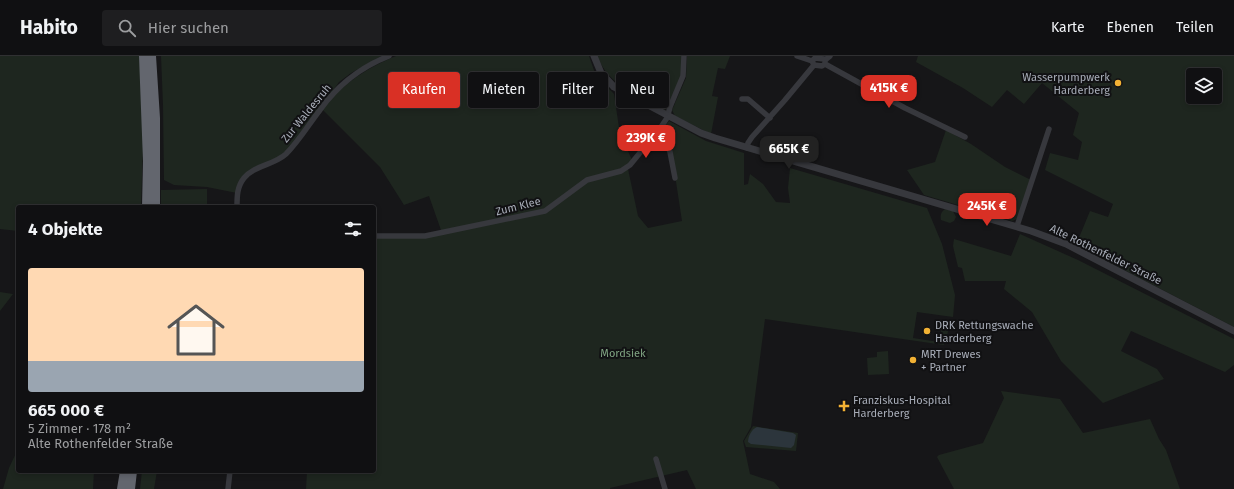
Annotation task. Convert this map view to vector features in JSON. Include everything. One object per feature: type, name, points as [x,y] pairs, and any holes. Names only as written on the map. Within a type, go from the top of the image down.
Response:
[{"type":"highway","points":[[144,56],[148,205]]},
{"type":"highway","points":[[151,56],[155,125],[155,205]]},
{"type":"highway","points":[[122,489],[125,473]]},
{"type":"highway","points":[[130,489],[132,473]]},
{"type":"street","name":"Zur Waldesruh","points":[[237,205],[237,193],[245,176],[253,170],[270,164],[285,155],[321,108],[343,84],[369,65],[389,56]]},
{"type":"street","name":"Alte Rothenfelder Straße","points":[[594,56],[600,72],[614,87],[715,138],[1017,226],[1066,244],[1234,331]]},
{"type":"street","name":"Zum Klee","points":[[376,236],[425,236],[545,211],[587,180],[621,171],[630,165],[661,127],[668,115],[683,76],[684,56]]},
{"type":"street","points":[[797,56],[813,60],[823,58],[825,62],[905,108],[964,137]]},
{"type":"street","points":[[825,62],[830,56]]},
{"type":"street","points":[[747,148],[752,137],[770,118],[813,60]]},
{"type":"street","points":[[742,99],[748,99],[770,118]]},
{"type":"street","points":[[661,127],[670,152],[675,178]]},
{"type":"street","points":[[1017,226],[1049,129]]},
{"type":"street","points":[[656,459],[665,489]]},
{"type":"street","points":[[228,489],[230,473]]},
{"type":"green space","points":[[0,56],[139,56],[144,114],[141,205],[16,205],[16,231],[0,229]]},
{"type":"green space","name":"Mordsiek","points":[[161,56],[382,56],[351,73],[339,82],[323,105],[340,89],[365,71],[396,56],[589,56],[595,72],[547,72],[547,108],[608,108],[608,88],[614,94],[620,134],[632,160],[628,169],[638,216],[648,228],[682,221],[671,149],[664,127],[669,121],[706,141],[744,153],[744,185],[748,184],[750,174],[763,184],[776,202],[790,203],[788,188],[790,168],[927,208],[942,244],[955,295],[953,317],[917,312],[913,338],[939,342],[942,326],[945,324],[950,325],[944,345],[765,319],[751,427],[743,441],[750,474],[774,482],[780,489],[696,489],[687,470],[610,489],[306,489],[307,473],[376,473],[376,236],[442,233],[429,196],[404,205],[380,167],[323,110],[285,155],[245,176],[237,193],[207,187],[174,185],[164,180]]},
{"type":"green space","points":[[597,56],[684,56],[683,76],[669,102],[669,72],[616,72],[616,82],[602,66]]},
{"type":"green space","points":[[687,56],[730,56],[725,69],[718,68],[712,96],[718,97],[711,134],[675,116],[672,110],[686,78]]},
{"type":"green space","points":[[918,56],[1234,56],[1234,327],[1076,245],[1090,211],[1108,217],[1113,204],[1045,170],[1050,153],[1078,160],[1082,142],[1073,135],[1079,113],[1042,83],[1024,104],[1007,90],[992,107],[963,88],[916,62]]},
{"type":"green space","points":[[946,130],[971,144],[1005,167],[1031,180],[1017,219],[1012,221],[924,195],[907,170],[935,162]]},
{"type":"green space","points":[[207,189],[207,205],[161,205],[161,190]]},
{"type":"green space","points":[[945,209],[953,211],[956,217],[954,221],[950,223],[941,220],[941,214]]},
{"type":"green space","points":[[1020,234],[1078,260],[1234,339],[1234,365],[1225,372],[1131,331],[1121,351],[1157,369],[1164,379],[1103,403],[1061,361],[1032,312],[1004,289],[1006,281],[965,281],[962,268],[958,267],[953,246],[954,239],[1011,256]]},
{"type":"green space","points":[[0,292],[13,294],[0,311]]},
{"type":"green space","points":[[888,351],[889,374],[868,375],[867,358],[877,357],[877,352]]},
{"type":"green space","points":[[1001,391],[1060,399],[1083,433],[1150,419],[1166,450],[1180,489],[954,489],[937,457],[939,455],[983,443],[1004,398]]},
{"type":"green space","points":[[753,426],[798,433],[796,451],[746,447],[744,441]]},
{"type":"green space","points":[[16,453],[16,473],[94,473],[93,489],[3,489],[9,468]]},
{"type":"green space","points":[[142,473],[157,473],[154,489],[140,489]]},
{"type":"shaded area","points":[[757,427],[793,433],[796,435],[794,445],[791,448],[751,444],[748,442],[749,437],[752,431]]},
{"type":"place","name":"Wasserpumpwerk Harderberg","points":[[1118,83]]},
{"type":"place","name":"DRK Rettungswache Harderberg","points":[[927,331]]},
{"type":"place","name":"MRT Drewes + Partner","points":[[913,360]]},
{"type":"place","name":"Franziskus-Hospital Harderberg","points":[[844,406]]}]
